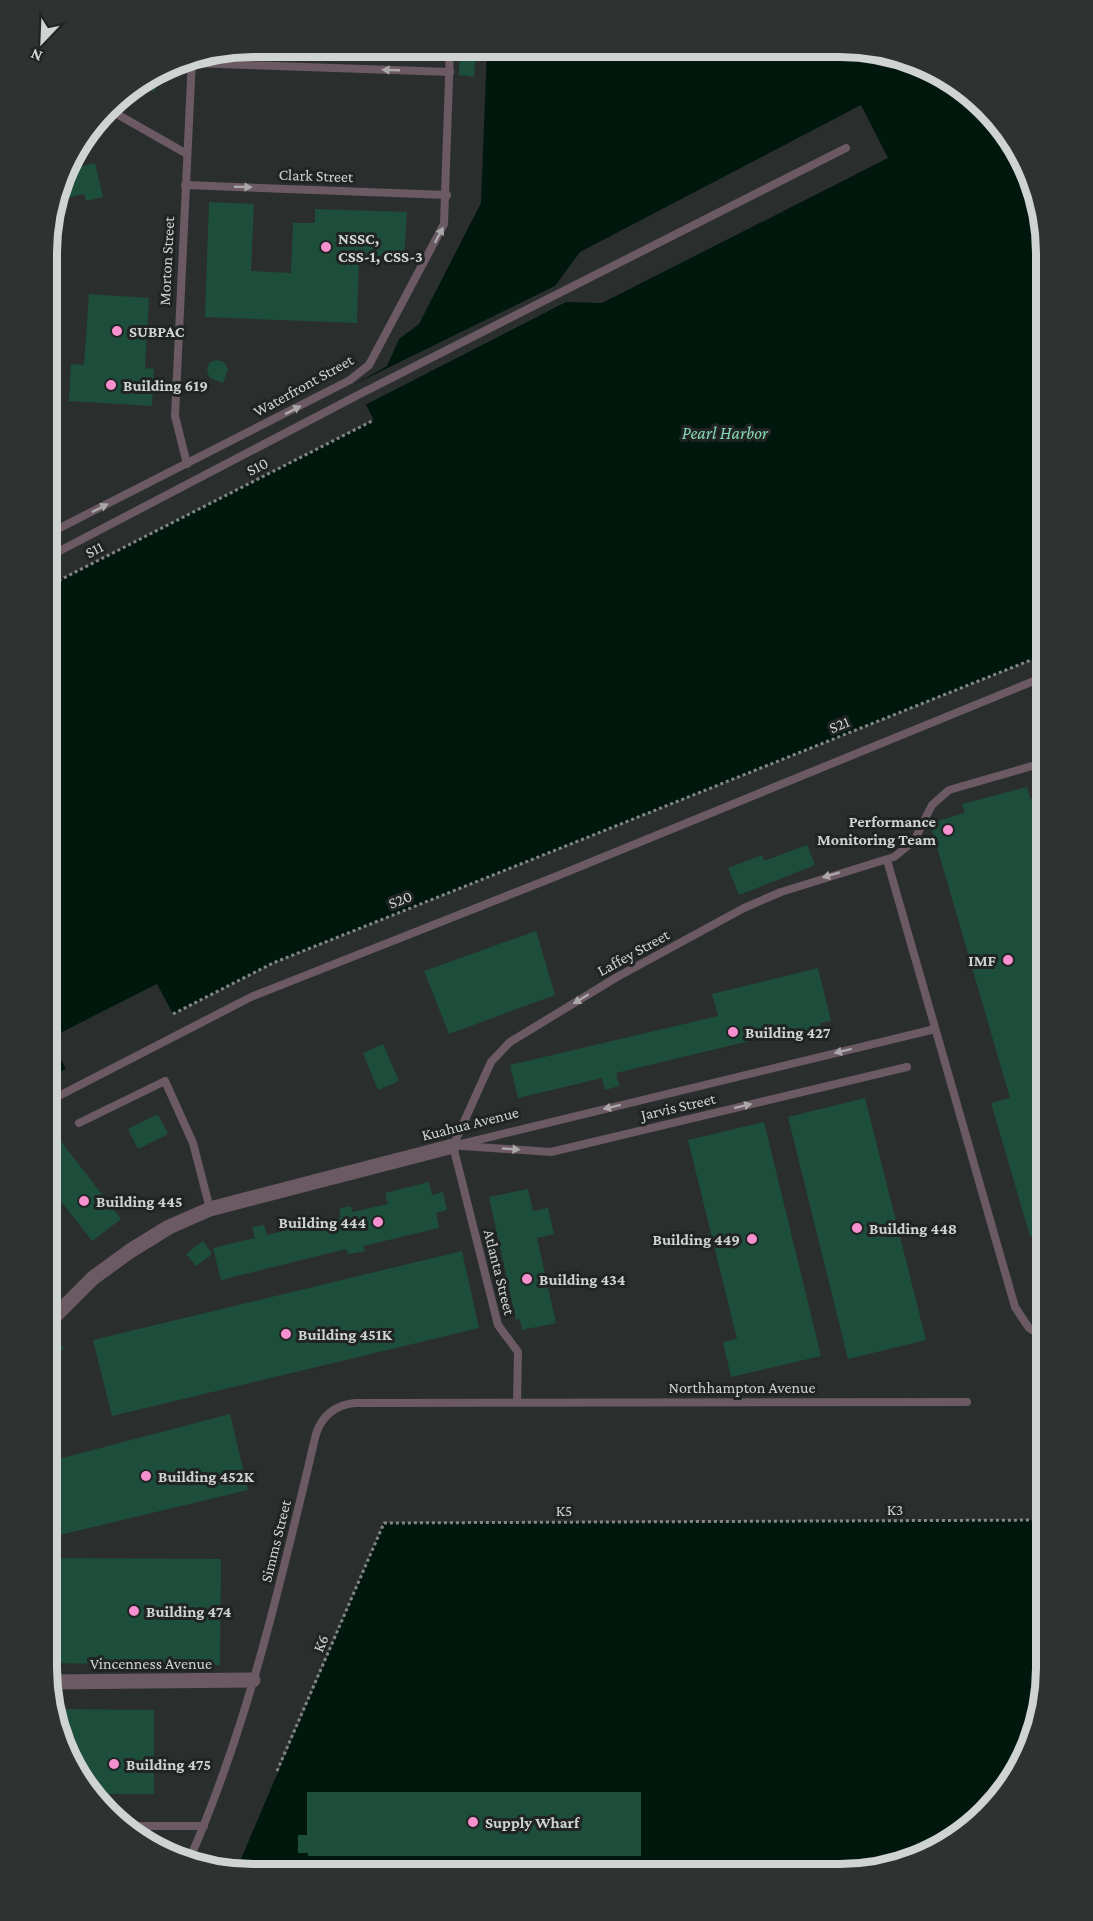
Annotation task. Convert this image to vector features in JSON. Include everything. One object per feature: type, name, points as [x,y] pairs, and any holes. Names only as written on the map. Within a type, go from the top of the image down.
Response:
[{"type":"street","name":"Kuahua Avenue","points":[[57,1314],[93,1278],[130,1251],[169,1227],[210,1209],[453,1146]]},
{"type":"street","name":"Vincenness Avenue","points":[[57,1682],[253,1680]]},
{"type":"lane","name":"Waterfront Street","points":[[57,529],[364,371],[374,358],[444,224],[447,195],[450,57]]},
{"type":"lane","points":[[211,62],[450,72]]},
{"type":"lane","name":"Morton Street","points":[[187,464],[175,416],[191,67]]},
{"type":"lane","points":[[116,114],[187,154]]},
{"type":"lane","points":[[57,552],[360,394],[846,148]]},
{"type":"lane","name":"Clark Street","points":[[185,185],[447,195]]},
{"type":"lane","points":[[57,1097],[251,997],[557,876],[1036,680]]},
{"type":"lane","name":"Laffey Street","points":[[453,1146],[491,1062],[510,1042],[617,977],[744,908],[781,891],[887,860],[914,841],[928,811],[943,794],[956,787],[1036,765]]},
{"type":"lane","points":[[887,860],[1015,1307],[1029,1328],[1036,1333]]},
{"type":"lane","name":"Kuahua Avenue","points":[[453,1146],[935,1029]]},
{"type":"lane","name":"Jarvis Street","points":[[453,1146],[551,1152],[907,1067]]},
{"type":"lane","points":[[79,1124],[165,1081],[193,1143],[210,1209]]},
{"type":"lane","name":"Atlanta Street","points":[[453,1146],[498,1325],[518,1352],[517,1402]]},
{"type":"lane","name":"Northhampton Avenue","points":[[517,1402],[967,1402]]},
{"type":"lane","name":"Simms Street","points":[[192,1854],[204,1826],[253,1680],[282,1577],[316,1434],[324,1418],[337,1407],[349,1404],[517,1402]]},
{"type":"lane","points":[[137,1826],[204,1826]]},
{"type":"path","name":"S10","points":[[150,534],[374,420]]},
{"type":"path","name":"S11","points":[[57,581],[150,534]]},
{"type":"path","name":"S21","points":[[641,816],[1036,658]]},
{"type":"path","name":"S20","points":[[173,1014],[273,963],[641,816]]},
{"type":"path","name":"K3","points":[[744,1521],[1036,1520]]},
{"type":"path","name":"K5","points":[[384,1523],[744,1521]]},
{"type":"path","name":"K6","points":[[277,1771],[384,1523]]},
{"type":"water","name":"Pearl Harbor","points":[[487,57],[840,57],[866,59],[903,67],[927,77],[949,90],[969,106],[1003,144],[1016,166],[1026,190],[1034,227],[1036,253],[1036,658],[273,963],[173,1014],[157,984],[57,1034],[57,581],[374,420],[355,384],[387,366],[399,339],[419,324],[481,203]]},
{"type":"water","name":"Pearl Harbor","points":[[57,1052],[66,1069],[57,1073]]},
{"type":"water","points":[[1036,1520],[1036,1681],[1026,1731],[1010,1766],[996,1787],[979,1807],[959,1824],[927,1844],[903,1854],[866,1862],[840,1864],[239,1863],[384,1523]]},
{"type":"pier","points":[[861,105],[888,158],[602,303],[566,302],[365,405],[355,384],[555,286],[580,252]]},
{"type":"building","points":[[460,57],[475,57],[474,77],[459,75]]},
{"type":"building","points":[[160,80],[154,92],[147,88]]},
{"type":"building","points":[[95,163],[103,197],[86,201],[84,194],[65,198],[77,167]]},
{"type":"building","name":"NSSC, CSS-1, CSS-3","points":[[209,202],[254,204],[251,271],[291,273],[293,223],[315,223],[315,209],[407,212],[404,257],[359,255],[357,323],[205,317]]},
{"type":"building","points":[[89,294],[149,298],[145,368],[154,369],[152,406],[69,401],[71,364],[84,365]]},
{"type":"building","points":[[216,360],[224,362],[228,369],[223,383],[210,378],[207,371],[209,363]]},
{"type":"building","name":"IMF","points":[[1027,787],[1030,799],[1036,797],[1036,1234],[1030,1236],[991,1103],[1010,1098],[930,823],[965,813],[962,804]]},
{"type":"building","points":[[807,845],[815,865],[739,895],[728,868],[762,855],[764,861]]},
{"type":"building","points":[[536,931],[555,995],[449,1034],[424,971]]},
{"type":"building","name":"Building 427","points":[[818,968],[831,1021],[820,1023],[822,1030],[781,1040],[779,1034],[616,1073],[619,1086],[605,1090],[602,1078],[518,1098],[510,1065],[718,1016],[712,994]]},
{"type":"building","points":[[383,1044],[399,1081],[378,1090],[363,1053]]},
{"type":"building","name":"Building 448","points":[[865,1098],[926,1340],[848,1359],[788,1117]]},
{"type":"building","points":[[158,1114],[168,1134],[138,1149],[128,1129]]},
{"type":"building","name":"Building 449","points":[[764,1122],[821,1356],[731,1377],[723,1342],[737,1339],[688,1140]]},
{"type":"building","name":"Building 445","points":[[57,1136],[121,1219],[92,1241],[57,1196]]},
{"type":"building","name":"Building 444","points":[[429,1182],[432,1195],[443,1192],[447,1210],[436,1213],[439,1228],[363,1246],[365,1251],[348,1254],[346,1249],[221,1280],[213,1248],[255,1238],[252,1227],[264,1225],[267,1235],[341,1217],[339,1209],[351,1206],[352,1212],[388,1204],[385,1193]]},
{"type":"building","name":"Building 434","points":[[528,1189],[533,1211],[548,1208],[554,1234],[537,1238],[556,1323],[522,1330],[520,1319],[516,1320],[489,1197]]},
{"type":"building","points":[[203,1241],[212,1254],[196,1266],[186,1254]]},
{"type":"building","name":"Building 451K","points":[[462,1251],[479,1328],[112,1416],[93,1340]]},
{"type":"building","points":[[57,1342],[64,1348],[57,1356]]},
{"type":"building","name":"Building 452K","points":[[230,1414],[248,1490],[57,1536],[57,1459]]},
{"type":"building","name":"Building 474","points":[[57,1558],[221,1559],[220,1665],[57,1663]]},
{"type":"building","name":"Building 475","points":[[62,1709],[154,1710],[154,1794],[103,1794],[83,1766],[67,1731]]},
{"type":"building","points":[[307,1792],[641,1792],[641,1856],[308,1856],[308,1853],[298,1853],[298,1835],[307,1835]]},
{"type":"place","name":"NSSC, CSS-1, CSS-3","points":[[326,247]]},
{"type":"place","name":"SUBPAC","points":[[117,331]]},
{"type":"place","name":"Building 619","points":[[111,385]]},
{"type":"place","name":"Performance Monitoring Team","points":[[948,830]]},
{"type":"place","name":"IMF","points":[[1008,960]]},
{"type":"place","name":"Building 427","points":[[733,1032]]},
{"type":"place","name":"Building 445","points":[[84,1201]]},
{"type":"place","name":"Building 444","points":[[378,1222]]},
{"type":"place","name":"Building 448","points":[[857,1228]]},
{"type":"place","name":"Building 449","points":[[752,1239]]},
{"type":"place","name":"Building 434","points":[[527,1279]]},
{"type":"place","name":"Building 451K","points":[[286,1334]]},
{"type":"place","name":"Building 452K","points":[[146,1476]]},
{"type":"place","name":"Building 474","points":[[134,1611]]},
{"type":"place","name":"Building 475","points":[[114,1764]]},
{"type":"place","name":"Supply Wharf","points":[[473,1822]]}]
